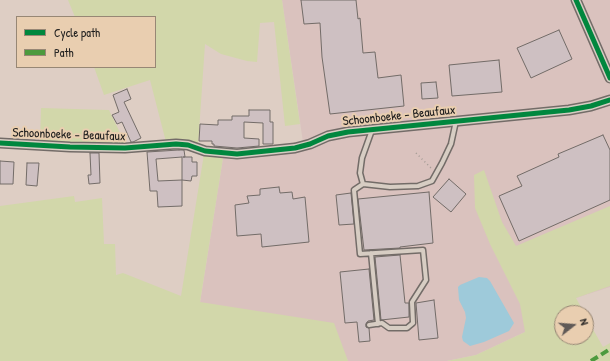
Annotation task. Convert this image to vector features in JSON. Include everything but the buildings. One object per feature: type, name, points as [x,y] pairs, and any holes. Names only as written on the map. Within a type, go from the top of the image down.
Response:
[{"type":"street","points":[[576,0],[610,78]]},
{"type":"street","name":"Schoonboeke - Beaufaux","points":[[0,143],[125,148],[176,144],[188,145],[206,151],[237,154],[295,148],[310,144],[328,136],[348,132],[569,110],[596,105],[610,100]]},
{"type":"lane","points":[[369,325],[382,323],[389,328],[407,328],[413,323],[412,302],[426,280],[423,250],[360,254],[354,190],[363,184],[390,187],[418,186],[432,181],[450,144],[456,121]]},
{"type":"lane","points":[[363,184],[360,173],[362,158],[372,130]]},
{"type":"lane","points":[[371,254],[378,324]]},
{"type":"path","points":[[416,153],[436,173]]},
{"type":"shaded area","points":[[282,0],[610,0],[610,287],[576,298],[566,305],[554,305],[554,313],[525,332],[476,355],[447,361],[348,361],[345,354],[200,303],[223,158],[235,160],[303,151],[303,142]]},
{"type":"green space","points":[[68,0],[282,0],[300,124],[285,126],[274,22],[260,23],[257,62],[221,54],[205,44],[198,146],[166,142],[150,80],[104,95],[94,68],[156,68],[156,16],[75,16]]},
{"type":"green space","points":[[41,108],[109,110],[126,145],[40,142]]},
{"type":"green space","points":[[204,154],[223,158],[200,302],[334,323],[348,361],[0,361],[0,206],[74,196],[75,202],[102,198],[104,244],[115,244],[116,275],[123,273],[181,296]]},
{"type":"green space","points":[[484,170],[502,222],[516,246],[610,206],[610,286],[576,298],[580,305],[554,305],[554,345],[594,345],[594,331],[603,347],[610,343],[610,361],[447,361],[476,355],[525,332],[520,304],[490,244],[475,208],[474,175]]},
{"type":"water","points":[[479,277],[487,278],[490,281],[514,323],[509,331],[484,342],[470,346],[463,341],[462,337],[466,318],[465,312],[459,300],[458,287]]},
{"type":"marked path","points":[[591,361],[610,349]]},
{"type":"cycle path","points":[[576,0],[610,78]]},
{"type":"cycle path","points":[[0,143],[125,148],[176,144],[188,145],[205,151],[237,154],[295,148],[310,144],[328,136],[348,132],[569,110],[591,106],[610,100]]}]
